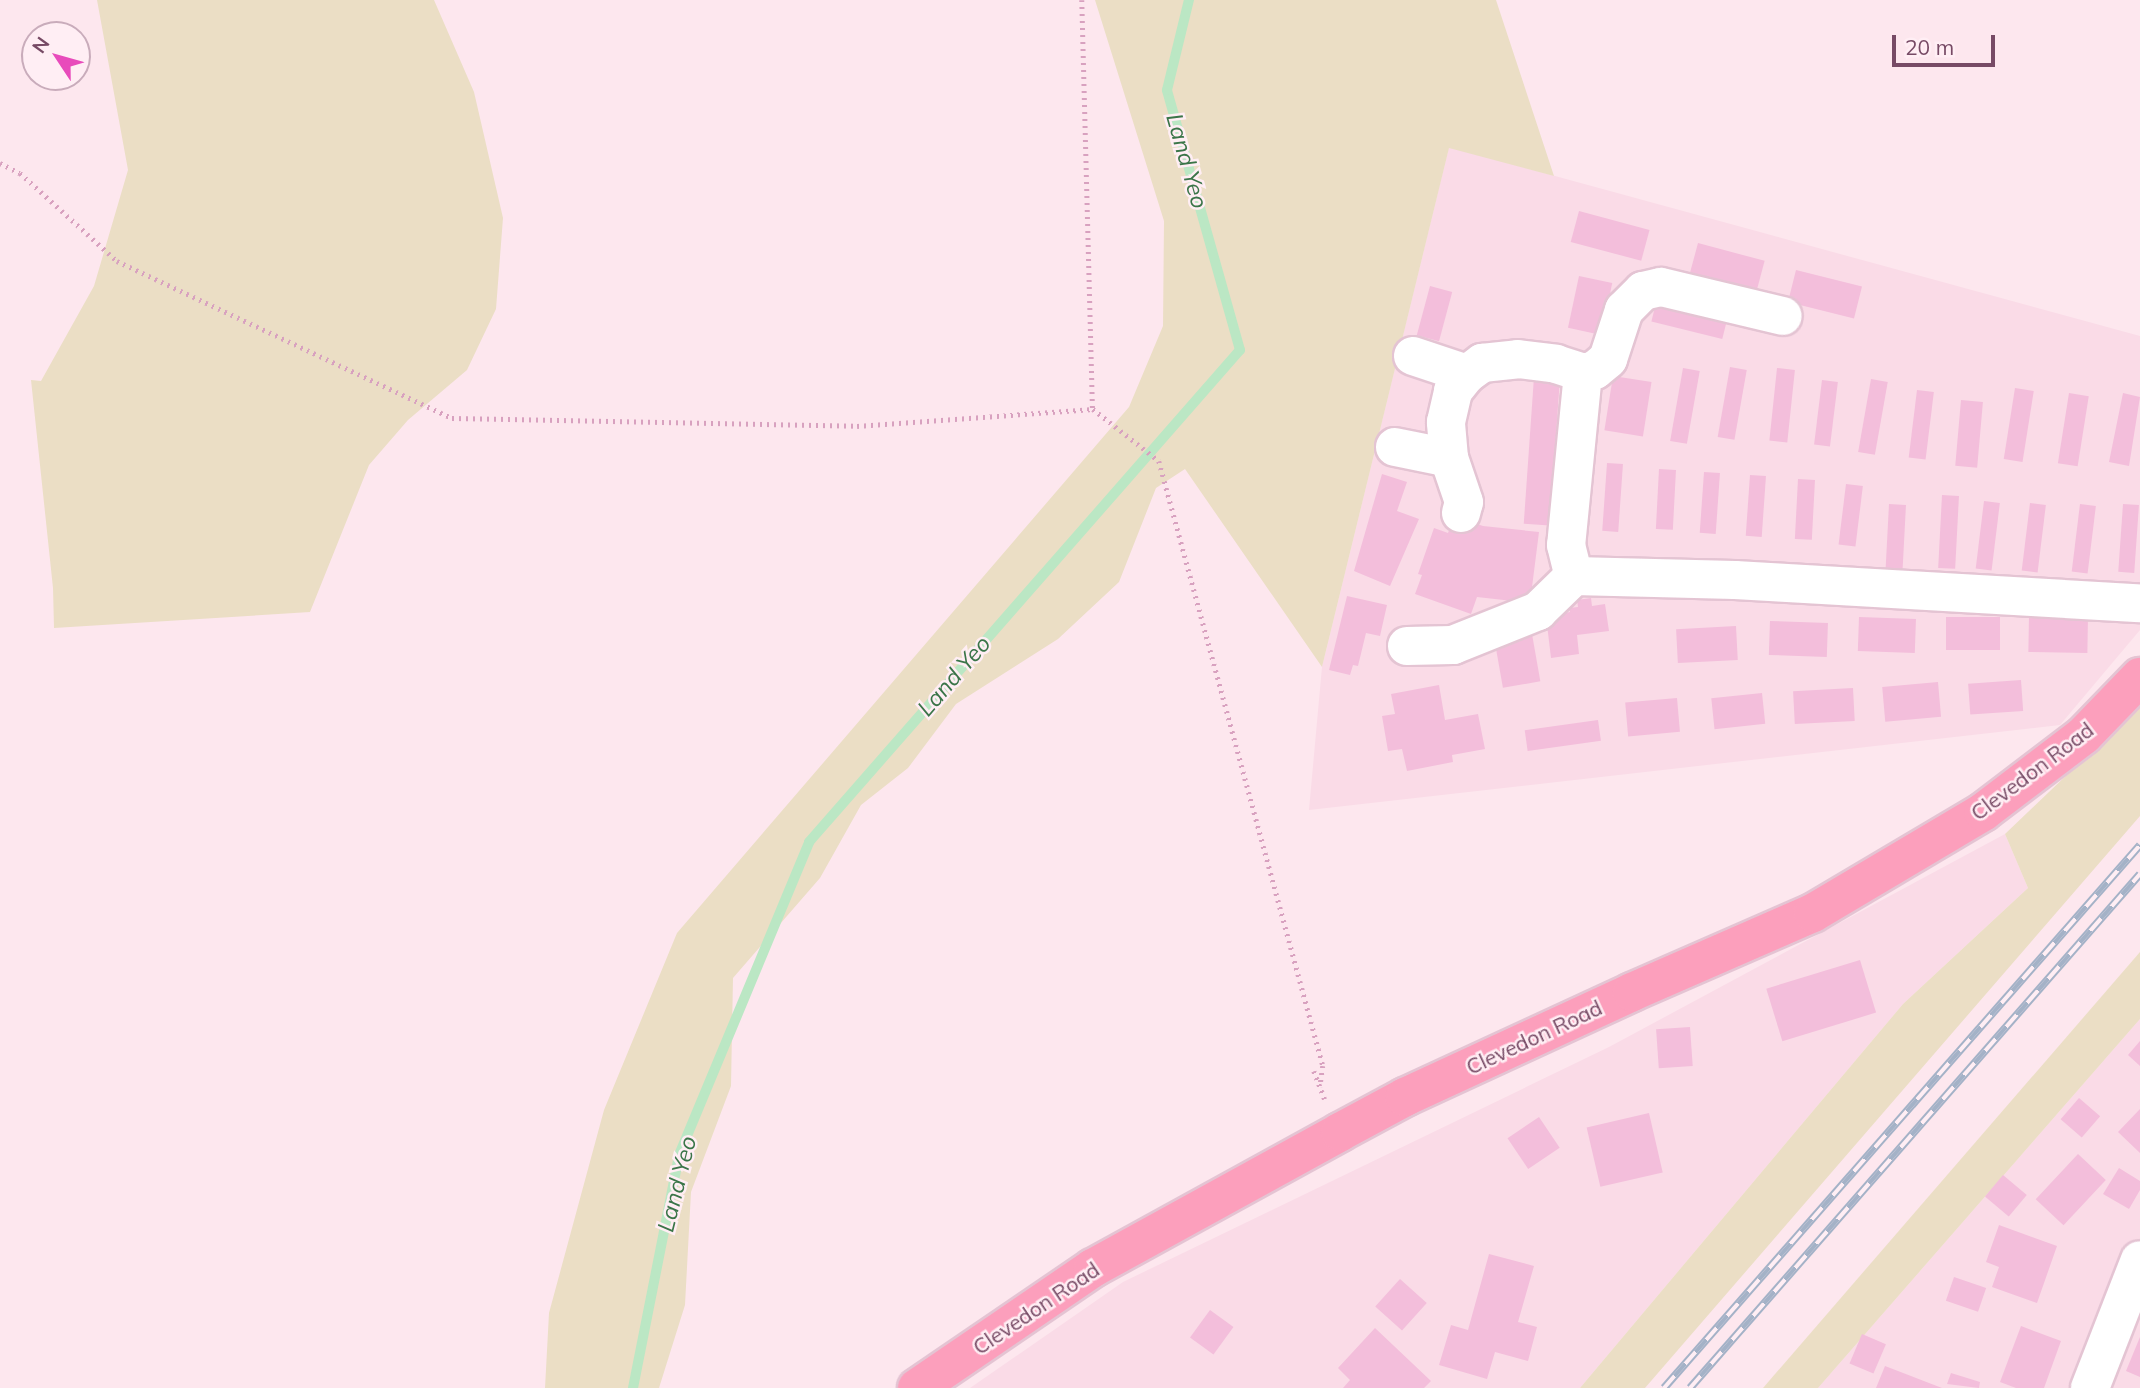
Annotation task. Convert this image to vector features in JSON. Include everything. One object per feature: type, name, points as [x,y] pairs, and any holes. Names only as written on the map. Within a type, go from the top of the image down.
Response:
[{"type":"main road","name":"Clevedon Road","points":[[918,1388],[1093,1268],[1350,1126],[1632,992],[1813,913],[1983,811],[2084,735],[2140,677]]},
{"type":"street","points":[[1461,513],[1464,502],[1461,486],[1449,458],[1447,422],[1453,391],[1467,374],[1482,363],[1518,359],[1556,364],[1583,373],[1595,370],[1608,359],[1625,310],[1643,290],[1661,287],[1783,316]]},
{"type":"street","points":[[1413,356],[1467,374]]},
{"type":"street","points":[[1574,576],[1566,545],[1583,373]]},
{"type":"street","points":[[1395,447],[1449,458]]},
{"type":"street","points":[[1407,646],[1453,645],[1538,611],[1574,576],[1735,580],[2140,603]]},
{"type":"street","points":[[2090,1388],[2137,1275]]},
{"type":"path","points":[[1082,0],[1093,410]]},
{"type":"path","points":[[0,163],[20,173],[117,261],[452,418],[857,426],[1093,410],[1159,461],[1323,1066],[1320,1087],[1314,1071]]},
{"type":"shaded area","points":[[97,0],[434,0],[474,92],[503,218],[496,309],[467,370],[408,420],[369,465],[310,612],[54,628],[53,588],[31,380],[41,381],[94,286],[128,170]]},
{"type":"shaded area","points":[[1095,0],[1496,0],[1554,176],[1449,148],[1322,667],[1185,469],[1156,488],[1119,582],[1058,639],[956,704],[908,768],[861,805],[820,878],[733,978],[731,1086],[691,1192],[685,1305],[659,1388],[545,1388],[549,1313],[604,1110],[677,933],[1129,407],[1163,326],[1164,221]]},
{"type":"shaded area","points":[[1449,147],[2140,336],[2140,630],[2060,725],[1309,810],[1322,667]]},
{"type":"shaded area","points":[[2140,705],[2140,816],[1645,1388],[1580,1388],[1903,1004],[2028,888],[2005,834]]},
{"type":"shaded area","points":[[2005,834],[2028,888],[1903,1004],[1580,1388],[970,1388],[1123,1282],[1609,1047]]},
{"type":"shaded area","points":[[2140,952],[2140,1019],[1818,1388],[1763,1388]]},
{"type":"shaded area","points":[[2140,1019],[2140,1388],[1818,1388]]},
{"type":"building","points":[[1579,211],[1650,230],[1641,261],[1571,242]]},
{"type":"building","points":[[1698,243],[1765,261],[1756,294],[1689,276]]},
{"type":"building","points":[[1796,270],[1862,286],[1854,318],[1788,302]]},
{"type":"building","points":[[1579,276],[1612,283],[1601,335],[1568,328]]},
{"type":"building","points":[[1430,286],[1452,292],[1439,341],[1417,335]]},
{"type":"building","points":[[1656,303],[1727,321],[1722,339],[1651,321]]},
{"type":"building","points":[[1730,367],[1747,370],[1734,440],[1718,437]]},
{"type":"building","points":[[1683,368],[1700,371],[1687,444],[1670,441]]},
{"type":"building","points":[[1777,368],[1795,370],[1787,442],[1769,441]]},
{"type":"building","points":[[1613,376],[1652,382],[1643,436],[1604,430]]},
{"type":"building","points":[[1534,377],[1560,379],[1550,525],[1524,524]]},
{"type":"building","points":[[1871,379],[1888,382],[1875,455],[1858,452]]},
{"type":"building","points":[[1822,380],[1838,382],[1830,446],[1814,445]]},
{"type":"building","points":[[2015,388],[2034,391],[2023,462],[2004,459]]},
{"type":"building","points":[[1917,390],[1934,392],[1926,460],[1909,457]]},
{"type":"building","points":[[2069,393],[2089,396],[2078,466],[2058,463]]},
{"type":"building","points":[[2123,393],[2140,397],[2129,466],[2109,462]]},
{"type":"building","points":[[1961,400],[1983,402],[1977,468],[1955,466]]},
{"type":"building","points":[[1607,463],[1623,464],[1618,532],[1602,531]]},
{"type":"building","points":[[1659,469],[1676,470],[1673,530],[1656,529]]},
{"type":"building","points":[[1704,472],[1720,473],[1716,534],[1700,533]]},
{"type":"building","points":[[1382,474],[1407,482],[1397,511],[1419,519],[1390,586],[1354,571]]},
{"type":"building","points":[[1750,475],[1766,476],[1762,537],[1746,536]]},
{"type":"building","points":[[1798,479],[1815,480],[1812,540],[1795,539]]},
{"type":"building","points":[[1846,484],[1863,486],[1855,547],[1839,545]]},
{"type":"building","points":[[1942,495],[1959,496],[1955,569],[1938,568]]},
{"type":"building","points":[[1984,501],[2000,503],[1992,570],[1976,568]]},
{"type":"building","points":[[2030,503],[2046,505],[2038,572],[2022,570]]},
{"type":"building","points":[[1889,504],[1906,505],[1902,572],[1885,571]]},
{"type":"building","points":[[2080,504],[2096,506],[2088,573],[2072,571]]},
{"type":"building","points":[[2123,504],[2139,505],[2134,573],[2118,572]]},
{"type":"building","points":[[1454,516],[1483,526],[1539,532],[1530,603],[1477,597],[1471,614],[1415,594],[1422,575],[1418,574],[1434,528],[1448,533]]},
{"type":"building","points":[[1347,596],[1387,605],[1380,636],[1366,633],[1358,666],[1353,665],[1350,675],[1329,670]]},
{"type":"building","points":[[1591,598],[1592,606],[1605,604],[1609,631],[1577,635],[1579,654],[1551,658],[1546,616],[1570,612],[1569,608],[1578,607],[1577,600]]},
{"type":"building","points":[[2029,616],[2088,617],[2087,653],[2028,652]]},
{"type":"building","points":[[1859,617],[1916,619],[1915,653],[1858,651]]},
{"type":"building","points":[[1946,617],[2000,617],[2000,650],[1946,650]]},
{"type":"building","points":[[1770,621],[1828,623],[1827,657],[1769,655]]},
{"type":"building","points":[[1736,626],[1738,660],[1678,663],[1676,629]]},
{"type":"building","points":[[1532,634],[1540,681],[1503,688],[1495,641]]},
{"type":"building","points":[[2021,680],[2023,711],[1970,715],[1968,684]]},
{"type":"building","points":[[1938,682],[1941,717],[1885,722],[1882,687]]},
{"type":"building","points":[[1439,685],[1445,720],[1478,714],[1485,749],[1452,755],[1453,762],[1407,771],[1402,749],[1388,751],[1382,716],[1395,714],[1391,694]]},
{"type":"building","points":[[1853,688],[1855,721],[1795,724],[1793,691]]},
{"type":"building","points":[[1762,693],[1765,724],[1715,729],[1711,698]]},
{"type":"building","points":[[1677,698],[1680,732],[1628,736],[1625,703]]},
{"type":"building","points":[[1598,720],[1601,741],[1528,751],[1525,730]]},
{"type":"building","points":[[1860,960],[1876,1013],[1782,1041],[1766,989]]},
{"type":"building","points":[[1690,1027],[1693,1066],[1659,1068],[1656,1029]]},
{"type":"building","points":[[2140,1041],[2140,1066],[2128,1055]]},
{"type":"building","points":[[2079,1098],[2100,1116],[2082,1138],[2061,1119]]},
{"type":"building","points":[[2140,1109],[2140,1153],[2118,1132]]},
{"type":"building","points":[[1649,1113],[1663,1172],[1600,1187],[1587,1127]]},
{"type":"building","points":[[1539,1117],[1560,1148],[1528,1169],[1507,1138]]},
{"type":"building","points":[[2078,1154],[2106,1180],[2064,1225],[2036,1199]]},
{"type":"building","points":[[2119,1168],[2140,1181],[2140,1190],[2129,1209],[2103,1194]]},
{"type":"building","points":[[2003,1175],[2027,1195],[2009,1216],[1985,1196]]},
{"type":"building","points":[[1999,1225],[2057,1246],[2037,1303],[1992,1287],[1999,1267],[1986,1262]]},
{"type":"building","points":[[1489,1254],[1534,1266],[1518,1322],[1537,1327],[1528,1361],[1495,1352],[1487,1379],[1439,1365],[1451,1325],[1468,1330]]},
{"type":"building","points":[[1954,1277],[1986,1288],[1978,1312],[1946,1301]]},
{"type":"building","points":[[1400,1279],[1427,1303],[1402,1331],[1375,1306]]},
{"type":"building","points":[[1210,1310],[1233,1327],[1213,1355],[1190,1338]]},
{"type":"building","points":[[2021,1326],[2061,1341],[2044,1388],[2016,1388],[2000,1382]]},
{"type":"building","points":[[1375,1328],[1431,1381],[1424,1388],[1343,1388],[1350,1380],[1338,1368]]},
{"type":"building","points":[[1862,1334],[1886,1344],[1873,1374],[1849,1363]]},
{"type":"building","points":[[2140,1337],[2140,1377],[2126,1371]]},
{"type":"building","points":[[1885,1366],[1942,1388],[1876,1388]]},
{"type":"building","points":[[1951,1373],[1980,1382],[1979,1388],[1947,1384]]},
{"type":"waterway","name":"Land Yeo","points":[[633,1388],[679,1155],[809,842],[1240,350],[1167,90],[1189,0]]},
{"type":"railway","points":[[1664,1388],[2140,845]]},
{"type":"railway","points":[[1690,1388],[2140,874]]}]
